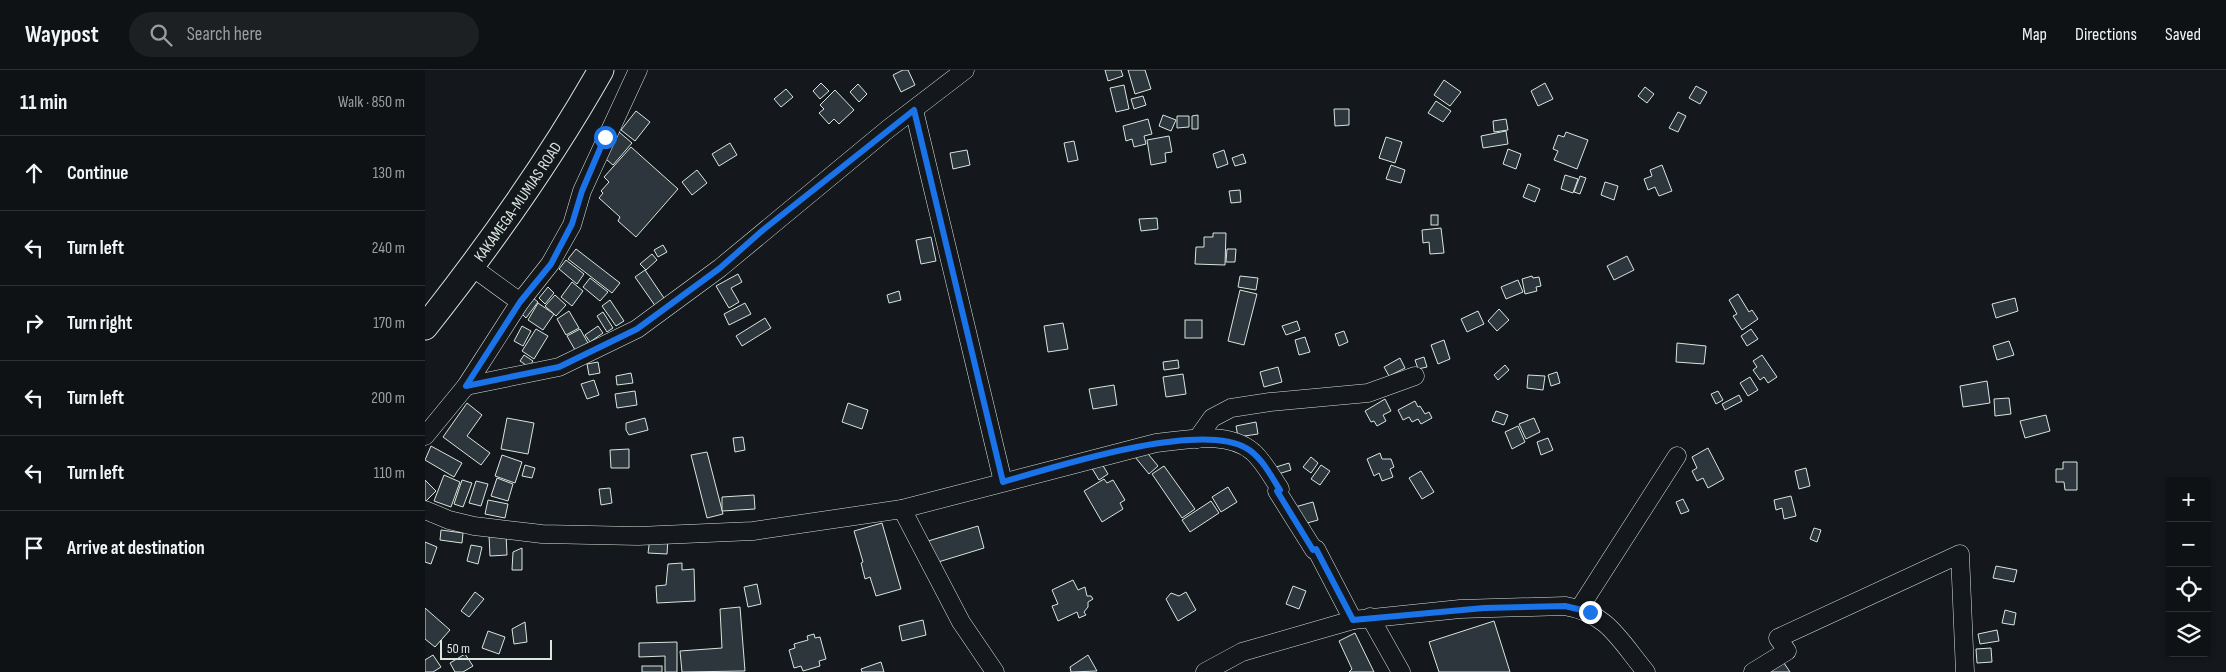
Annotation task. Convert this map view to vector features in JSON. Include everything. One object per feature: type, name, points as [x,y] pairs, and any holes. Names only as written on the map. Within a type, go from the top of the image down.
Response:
[{"type":"highway","name":"KAKAMEGA-MUMIAS ROAD","points":[[425,327],[472,267],[567,126],[601,70]]},
{"type":"street","points":[[425,436],[466,386],[520,302],[551,264],[572,224],[582,191],[637,70]]},
{"type":"street","points":[[466,386],[559,367],[637,329],[720,268],[763,230],[965,70]]},
{"type":"street","points":[[914,110],[1003,482]]},
{"type":"street","points":[[472,267],[520,302]]},
{"type":"street","points":[[1197,439],[1212,418],[1231,408],[1270,402],[1368,393],[1415,376]]},
{"type":"street","points":[[425,510],[449,520],[498,530],[543,534],[638,536],[753,531],[902,509],[1156,443],[1197,439],[1227,440],[1254,453],[1280,490],[1277,491],[1313,550],[1316,549],[1353,620]]},
{"type":"street","points":[[1579,609],[1677,456]]},
{"type":"street","points":[[902,509],[961,622],[995,672]]},
{"type":"street","points":[[1753,672],[1787,651],[1778,638],[1960,554],[1965,672]]},
{"type":"street","points":[[1205,672],[1242,652],[1353,620],[1484,608],[1565,606],[1579,609],[1604,621],[1646,672]]},
{"type":"street","points":[[1370,617],[1401,672]]},
{"type":"building","points":[[903,70],[908,70],[915,85],[901,92],[893,75]]},
{"type":"building","points":[[1105,70],[1121,70],[1123,76],[1108,81]]},
{"type":"building","points":[[1128,70],[1145,70],[1151,89],[1135,94]]},
{"type":"building","points":[[1444,80],[1461,92],[1450,106],[1434,95]]},
{"type":"building","points":[[821,83],[829,91],[820,99],[813,91]]},
{"type":"building","points":[[1545,83],[1553,99],[1538,106],[1531,91]]},
{"type":"building","points":[[858,84],[867,94],[859,102],[850,92]]},
{"type":"building","points":[[1124,85],[1129,109],[1116,112],[1110,88]]},
{"type":"building","points":[[1696,86],[1707,92],[1700,104],[1689,98]]},
{"type":"building","points":[[1645,87],[1654,94],[1647,103],[1638,96]]},
{"type":"building","points":[[786,89],[793,97],[781,107],[774,99]]},
{"type":"building","points":[[835,90],[854,110],[839,124],[834,119],[829,124],[819,113],[824,109],[820,105]]},
{"type":"building","points":[[1143,96],[1146,105],[1134,109],[1131,99]]},
{"type":"building","points":[[1436,101],[1451,111],[1443,122],[1428,113]]},
{"type":"building","points":[[1334,109],[1349,109],[1349,125],[1335,126]]},
{"type":"building","points":[[636,111],[650,122],[635,141],[621,130]]},
{"type":"building","points":[[1678,112],[1686,116],[1678,132],[1669,128]]},
{"type":"building","points":[[1163,115],[1176,120],[1171,131],[1159,126]]},
{"type":"building","points":[[1198,115],[1198,129],[1192,129],[1192,116]]},
{"type":"building","points":[[1177,116],[1189,116],[1189,127],[1177,128]]},
{"type":"building","points":[[1148,119],[1152,134],[1144,136],[1146,144],[1134,147],[1132,139],[1126,141],[1123,126]]},
{"type":"building","points":[[1506,119],[1508,130],[1494,132],[1493,121]]},
{"type":"building","points":[[1506,131],[1508,144],[1483,148],[1481,136]]},
{"type":"building","points":[[619,132],[632,143],[613,165],[600,154]]},
{"type":"building","points":[[1566,132],[1588,140],[1577,169],[1554,160],[1558,151],[1553,149],[1558,135],[1564,137]]},
{"type":"building","points":[[1169,136],[1172,152],[1165,153],[1166,162],[1151,165],[1147,140]]},
{"type":"building","points":[[1386,137],[1402,142],[1395,163],[1379,158]]},
{"type":"building","points":[[1074,141],[1078,160],[1068,162],[1064,143]]},
{"type":"building","points":[[730,143],[737,155],[719,166],[712,154]]},
{"type":"building","points":[[631,147],[678,189],[636,237],[618,221],[620,217],[599,198],[603,193],[601,191],[609,182],[604,177]]},
{"type":"building","points":[[1508,149],[1521,154],[1516,169],[1503,164]]},
{"type":"building","points":[[967,150],[970,165],[953,169],[950,153]]},
{"type":"building","points":[[1224,150],[1228,164],[1217,168],[1213,154]]},
{"type":"building","points":[[1243,154],[1246,163],[1235,166],[1232,158]]},
{"type":"building","points":[[1391,165],[1405,170],[1401,183],[1386,179]]},
{"type":"building","points":[[1662,165],[1672,191],[1659,196],[1655,187],[1648,190],[1644,179],[1652,176],[1650,170]]},
{"type":"building","points":[[697,170],[707,183],[692,195],[682,182]]},
{"type":"building","points":[[1565,175],[1578,179],[1573,193],[1561,189]]},
{"type":"building","points":[[1580,176],[1586,178],[1580,194],[1574,192]]},
{"type":"building","points":[[1605,182],[1618,186],[1614,200],[1601,195]]},
{"type":"building","points":[[1528,184],[1540,189],[1535,202],[1523,197]]},
{"type":"building","points":[[1240,190],[1241,202],[1231,203],[1229,191]]},
{"type":"building","points":[[1431,215],[1438,215],[1438,225],[1431,225]]},
{"type":"building","points":[[1157,218],[1158,229],[1141,231],[1139,219]]},
{"type":"building","points":[[1441,228],[1444,253],[1430,254],[1429,242],[1423,243],[1422,230]]},
{"type":"building","points":[[1213,233],[1226,233],[1225,265],[1195,264],[1196,247],[1204,247],[1204,237],[1213,237]]},
{"type":"building","points":[[931,237],[936,261],[921,264],[916,240]]},
{"type":"building","points":[[663,245],[667,252],[658,257],[654,250]]},
{"type":"building","points":[[576,249],[620,283],[612,293],[568,259]]},
{"type":"building","points":[[1227,249],[1236,249],[1235,262],[1226,262]]},
{"type":"building","points":[[652,254],[657,260],[646,270],[640,264]]},
{"type":"building","points":[[1627,256],[1634,270],[1614,280],[1607,266]]},
{"type":"building","points":[[566,260],[584,274],[577,284],[559,269]]},
{"type":"building","points":[[645,270],[666,301],[656,307],[635,277]]},
{"type":"building","points":[[738,274],[742,282],[731,288],[739,302],[729,308],[716,286]]},
{"type":"building","points":[[1240,276],[1258,278],[1256,290],[1238,287]]},
{"type":"building","points":[[1532,276],[1533,278],[1539,277],[1541,286],[1536,287],[1537,291],[1525,294],[1522,279]]},
{"type":"building","points":[[590,278],[608,292],[600,301],[583,287]]},
{"type":"building","points":[[1518,280],[1523,292],[1506,299],[1501,287]]},
{"type":"building","points":[[572,282],[583,291],[572,306],[561,297]]},
{"type":"building","points":[[548,287],[554,293],[545,304],[539,298]]},
{"type":"building","points":[[1240,290],[1257,294],[1244,345],[1228,341]]},
{"type":"building","points":[[899,291],[901,300],[889,303],[887,295]]},
{"type":"building","points":[[1738,294],[1749,312],[1752,310],[1758,319],[1742,330],[1733,316],[1737,314],[1729,300]]},
{"type":"building","points":[[555,295],[566,305],[556,316],[545,306]]},
{"type":"building","points":[[533,298],[538,302],[526,318],[521,313]]},
{"type":"building","points":[[2015,298],[2018,311],[1996,318],[1992,304]]},
{"type":"building","points":[[610,300],[624,321],[616,326],[602,306]]},
{"type":"building","points":[[538,303],[554,314],[543,330],[528,320]]},
{"type":"building","points":[[745,303],[751,314],[729,325],[724,314]]},
{"type":"building","points":[[1499,309],[1509,320],[1497,331],[1488,321]]},
{"type":"building","points":[[569,311],[579,328],[566,335],[557,319]]},
{"type":"building","points":[[1478,311],[1484,324],[1467,332],[1461,319]]},
{"type":"building","points":[[603,312],[613,328],[607,332],[597,316]]},
{"type":"building","points":[[765,318],[771,328],[742,346],[736,336]]},
{"type":"building","points":[[1185,320],[1202,320],[1202,338],[1185,338]]},
{"type":"building","points":[[1297,321],[1300,330],[1286,335],[1282,326]]},
{"type":"building","points":[[1063,323],[1068,349],[1048,352],[1044,326]]},
{"type":"building","points":[[522,326],[531,331],[523,346],[514,341]]},
{"type":"building","points":[[598,326],[603,333],[590,342],[585,335]]},
{"type":"building","points":[[536,329],[548,336],[534,359],[522,351]]},
{"type":"building","points":[[580,329],[588,343],[575,350],[567,336]]},
{"type":"building","points":[[1751,329],[1758,339],[1747,346],[1741,336]]},
{"type":"building","points":[[1344,331],[1348,342],[1339,346],[1335,334]]},
{"type":"building","points":[[1305,337],[1310,352],[1299,355],[1295,340]]},
{"type":"building","points":[[1444,340],[1450,359],[1438,364],[1431,345]]},
{"type":"building","points":[[2009,341],[2014,355],[1997,360],[1993,346]]},
{"type":"building","points":[[1677,343],[1706,346],[1704,364],[1676,362]]},
{"type":"building","points":[[524,355],[533,361],[529,367],[520,361]]},
{"type":"building","points":[[1762,355],[1777,377],[1768,383],[1764,377],[1760,380],[1753,370],[1757,367],[1753,361]]},
{"type":"building","points":[[1424,357],[1427,367],[1418,369],[1415,360]]},
{"type":"building","points":[[1400,358],[1405,368],[1389,376],[1384,367]]},
{"type":"building","points":[[1178,360],[1179,368],[1164,370],[1163,362]]},
{"type":"building","points":[[598,362],[600,373],[589,375],[587,364]]},
{"type":"building","points":[[1505,365],[1509,370],[1498,380],[1494,375]]},
{"type":"building","points":[[1278,367],[1282,382],[1264,387],[1260,372]]},
{"type":"building","points":[[1557,372],[1560,383],[1551,386],[1548,375]]},
{"type":"building","points":[[631,373],[633,383],[617,385],[616,376]]},
{"type":"building","points":[[1183,374],[1186,394],[1166,397],[1163,377]]},
{"type":"building","points":[[1528,375],[1545,376],[1543,390],[1527,388]]},
{"type":"building","points":[[1750,377],[1758,390],[1748,396],[1740,383]]},
{"type":"building","points":[[594,380],[599,395],[587,399],[581,384]]},
{"type":"building","points":[[1987,381],[1990,403],[1963,407],[1960,386]]},
{"type":"building","points":[[1114,385],[1117,405],[1093,409],[1089,389]]},
{"type":"building","points":[[635,391],[637,405],[617,408],[615,394]]},
{"type":"building","points":[[1718,391],[1723,400],[1716,404],[1711,394]]},
{"type":"building","points":[[1739,395],[1742,401],[1725,410],[1722,404]]},
{"type":"building","points":[[2009,398],[2011,414],[1995,416],[1994,399]]},
{"type":"building","points":[[1385,399],[1391,411],[1383,415],[1386,421],[1377,426],[1374,421],[1371,422],[1365,411]]},
{"type":"building","points":[[1415,401],[1425,414],[1429,412],[1432,418],[1421,424],[1418,419],[1412,422],[1409,417],[1403,420],[1398,410]]},
{"type":"building","points":[[467,403],[482,415],[467,436],[490,453],[481,465],[443,437]]},
{"type":"building","points":[[848,403],[868,410],[862,429],[842,422]]},
{"type":"building","points":[[1496,411],[1508,415],[1504,425],[1492,421]]},
{"type":"building","points":[[2046,415],[2050,431],[2025,438],[2020,421]]},
{"type":"building","points":[[507,418],[534,423],[528,454],[501,449]]},
{"type":"building","points":[[645,418],[648,430],[629,435],[626,430],[626,423]]},
{"type":"building","points":[[1534,418],[1540,432],[1526,439],[1519,424]]},
{"type":"building","points":[[1256,422],[1258,434],[1238,437],[1236,426]]},
{"type":"building","points":[[1518,426],[1525,442],[1512,449],[1505,432]]},
{"type":"building","points":[[743,437],[745,450],[735,452],[733,438]]},
{"type":"building","points":[[1548,438],[1553,450],[1541,455],[1537,442]]},
{"type":"building","points":[[431,446],[462,463],[454,477],[425,460]]},
{"type":"building","points":[[1708,448],[1724,479],[1708,488],[1703,478],[1697,481],[1692,471],[1697,468],[1692,457]]},
{"type":"building","points":[[629,449],[629,468],[611,468],[610,450]]},
{"type":"building","points":[[1144,449],[1158,466],[1149,474],[1135,457]]},
{"type":"building","points":[[707,452],[723,514],[707,518],[691,455]]},
{"type":"building","points":[[1380,453],[1382,459],[1391,459],[1394,467],[1390,469],[1393,477],[1382,481],[1379,473],[1374,476],[1367,459]]},
{"type":"building","points":[[502,455],[522,462],[515,483],[495,476]]},
{"type":"building","points":[[1311,457],[1318,463],[1311,473],[1303,467]]},
{"type":"building","points":[[1099,459],[1108,474],[1099,480],[1090,465]]},
{"type":"building","points":[[2063,462],[2077,462],[2077,490],[2065,490],[2064,482],[2056,482],[2056,469],[2063,469]]},
{"type":"building","points":[[1289,463],[1291,470],[1275,475],[1273,468]]},
{"type":"building","points":[[525,465],[535,468],[532,478],[522,476]]},
{"type":"building","points":[[1321,465],[1330,471],[1320,485],[1311,479]]},
{"type":"building","points":[[1164,466],[1195,509],[1182,518],[1152,474]]},
{"type":"building","points":[[1806,468],[1810,486],[1799,489],[1795,471]]},
{"type":"building","points":[[1421,471],[1434,492],[1422,499],[1409,478]]},
{"type":"building","points":[[444,475],[460,482],[451,507],[434,501]]},
{"type":"building","points":[[497,478],[513,484],[508,501],[491,496]]},
{"type":"building","points":[[1104,479],[1107,483],[1113,480],[1125,500],[1120,503],[1123,509],[1102,522],[1084,491]]},
{"type":"building","points":[[425,480],[436,491],[425,502]]},
{"type":"building","points":[[462,480],[472,483],[463,507],[454,504]]},
{"type":"building","points":[[476,481],[488,484],[481,506],[469,503]]},
{"type":"building","points":[[1228,487],[1237,502],[1221,512],[1212,497]]},
{"type":"building","points":[[610,488],[612,503],[601,505],[599,489]]},
{"type":"building","points":[[754,495],[755,509],[722,511],[722,497]]},
{"type":"building","points":[[1791,496],[1796,516],[1784,519],[1782,508],[1776,510],[1774,500]]},
{"type":"building","points":[[1683,499],[1689,511],[1681,514],[1676,502]]},
{"type":"building","points":[[488,500],[508,504],[505,518],[485,514]]},
{"type":"building","points":[[1211,501],[1219,513],[1190,532],[1182,520]]},
{"type":"building","points":[[1313,502],[1318,520],[1300,525],[1295,507]]},
{"type":"building","points":[[882,523],[901,589],[876,596],[870,577],[865,579],[861,563],[863,562],[854,531]]},
{"type":"building","points":[[978,526],[984,548],[935,563],[928,541]]},
{"type":"building","points":[[1814,528],[1821,530],[1817,542],[1810,539]]},
{"type":"building","points":[[441,530],[463,533],[462,543],[440,540]]},
{"type":"building","points":[[506,534],[507,555],[490,556],[489,535]]},
{"type":"building","points":[[650,538],[668,539],[667,554],[648,553]]},
{"type":"building","points":[[425,542],[437,547],[431,564],[425,562]]},
{"type":"building","points":[[471,545],[482,547],[478,564],[467,561]]},
{"type":"building","points":[[522,548],[522,570],[512,570],[513,552]]},
{"type":"building","points":[[682,563],[682,570],[694,569],[695,601],[657,603],[656,586],[666,585],[668,564]]},
{"type":"building","points":[[1996,566],[2017,570],[2014,582],[1993,578]]},
{"type":"building","points":[[1073,580],[1078,590],[1085,587],[1087,596],[1091,596],[1093,599],[1088,602],[1088,607],[1084,612],[1086,615],[1079,618],[1077,612],[1058,621],[1052,606],[1058,604],[1052,590]]},
{"type":"building","points":[[757,584],[761,604],[748,607],[744,587]]},
{"type":"building","points":[[1293,586],[1306,591],[1299,609],[1286,604]]},
{"type":"building","points":[[475,592],[484,599],[469,617],[461,611]]},
{"type":"building","points":[[1186,592],[1196,610],[1178,621],[1166,599],[1171,593],[1179,596]]},
{"type":"building","points":[[740,607],[745,671],[682,672],[680,651],[722,648],[720,609]]},
{"type":"building","points":[[425,608],[450,630],[435,647],[425,639]]},
{"type":"building","points":[[2005,610],[2016,613],[2014,625],[2002,623]]},
{"type":"building","points":[[923,620],[926,635],[902,641],[899,626]]},
{"type":"building","points":[[1494,621],[1510,672],[1439,672],[1429,642]]},
{"type":"building","points":[[525,622],[527,642],[514,644],[512,629]]},
{"type":"building","points":[[1997,630],[1999,641],[1980,644],[1978,634]]},
{"type":"building","points":[[488,631],[505,637],[499,654],[482,648]]},
{"type":"building","points":[[1355,633],[1374,672],[1349,672],[1352,669],[1339,641]]},
{"type":"building","points":[[814,634],[815,638],[820,637],[826,659],[819,661],[820,666],[803,671],[801,666],[794,668],[789,650],[795,648],[794,644],[808,640],[807,636]]},
{"type":"building","points":[[677,642],[677,672],[665,672],[665,656],[639,657],[639,643]]},
{"type":"building","points":[[1991,648],[1992,662],[1977,663],[1976,649]]},
{"type":"building","points":[[465,654],[473,666],[463,672],[455,672],[450,663]]},
{"type":"building","points":[[433,655],[441,667],[433,672],[425,672],[425,660]]},
{"type":"building","points":[[1088,655],[1097,671],[1071,672],[1070,667]]},
{"type":"building","points":[[1782,660],[1790,672],[1766,672]]},
{"type":"building","points":[[881,662],[884,672],[862,672],[861,669]]},
{"type":"building","points":[[642,666],[662,666],[662,672],[642,672]]},
{"type":"route","points":[[605,137],[582,191],[572,224],[551,264],[532,285],[497,335],[466,386],[559,367],[604,343],[637,329],[720,268],[763,230],[887,129],[914,110],[1003,482],[1156,443],[1197,439],[1227,440],[1247,448],[1263,464],[1280,490],[1277,491],[1313,550],[1316,549],[1353,620],[1484,608],[1565,606],[1590,612]]}]
